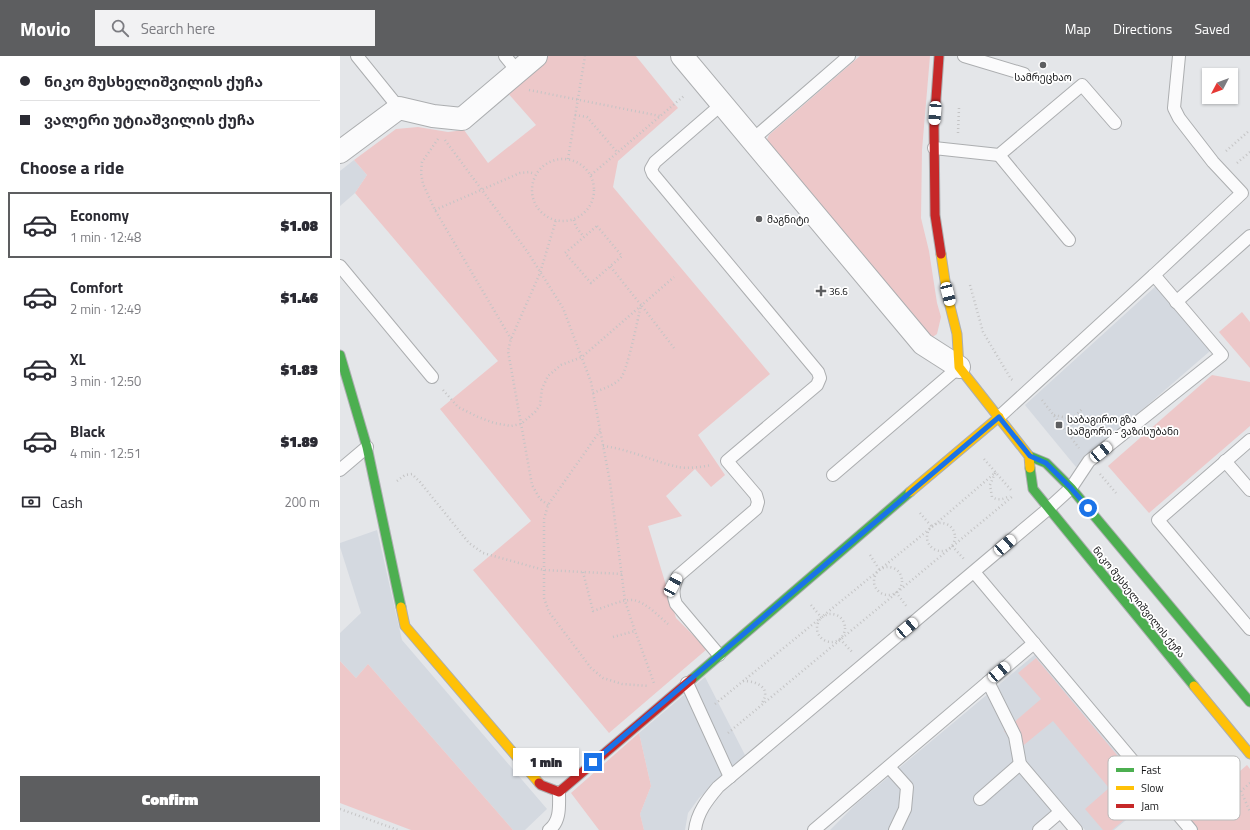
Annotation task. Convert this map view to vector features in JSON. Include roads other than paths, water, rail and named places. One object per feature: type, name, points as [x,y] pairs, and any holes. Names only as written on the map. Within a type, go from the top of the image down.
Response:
[{"type":"street","points":[[340,152],[399,108],[433,116],[462,119],[508,71],[536,56]]},
{"type":"street","points":[[682,56],[923,344],[959,368]]},
{"type":"street","points":[[939,56],[934,127],[935,216],[948,294],[957,334],[959,368]]},
{"type":"street","points":[[340,355],[367,447],[405,626],[541,785],[559,792],[999,417]]},
{"type":"street","name":"ნიკო მუსხელიშვილის ქუჩა","points":[[959,368],[1030,456],[1046,463],[1071,488],[1250,701]]},
{"type":"street","name":"ნიკო მუსხელიშვილის ქუჩა","points":[[1030,456],[1033,490],[1250,754]]},
{"type":"lane","points":[[357,56],[399,108]]},
{"type":"lane","points":[[752,140],[849,56]]},
{"type":"lane","points":[[964,56],[1024,74]]},
{"type":"lane","points":[[999,417],[1242,193],[1213,162],[1179,118],[1174,108],[1179,56]]},
{"type":"lane","points":[[999,155],[1082,85],[1115,123]]},
{"type":"lane","points":[[720,655],[676,604],[673,585],[678,576],[756,509],[758,502],[756,495],[727,461],[817,384],[820,378],[818,372],[653,174],[651,169],[655,162],[722,104]]},
{"type":"lane","points":[[934,148],[999,155],[1069,240]]},
{"type":"lane","points":[[1176,302],[1250,236]]},
{"type":"lane","points":[[340,266],[432,377]]},
{"type":"lane","points":[[695,830],[696,820],[706,801],[718,787],[1048,509],[1071,488],[1089,461],[1222,355],[1154,275]]},
{"type":"lane","points":[[832,475],[959,368]]},
{"type":"lane","points":[[1250,440],[1158,520],[1250,629]]},
{"type":"lane","points":[[340,470],[367,447]]},
{"type":"lane","points":[[1225,461],[1250,490]]},
{"type":"lane","points":[[974,572],[1128,756]]},
{"type":"lane","points":[[814,830],[1034,643]]},
{"type":"lane","points":[[988,682],[1015,736],[1020,764],[1076,830]]},
{"type":"lane","points":[[687,683],[730,777]]},
{"type":"lane","points":[[980,799],[1020,764]]},
{"type":"lane","points":[[889,767],[907,787],[905,810],[895,830]]},
{"type":"lane","points":[[549,830],[554,826],[559,814],[559,792]]},
{"type":"lane","points":[[1039,830],[1060,812]]},
{"type":"lane","points":[[1182,820],[1190,830]]},
{"type":"place","name":"სამრეცხაო","points":[[1043,65]]},
{"type":"place","name":"მაგნიტი","points":[[759,219]]},
{"type":"place","name":"36.6","points":[[821,291]]},
{"type":"place","name":"საბაგირო გზა სამგორი - ვაზისუბანი","points":[[1059,425]]}]
